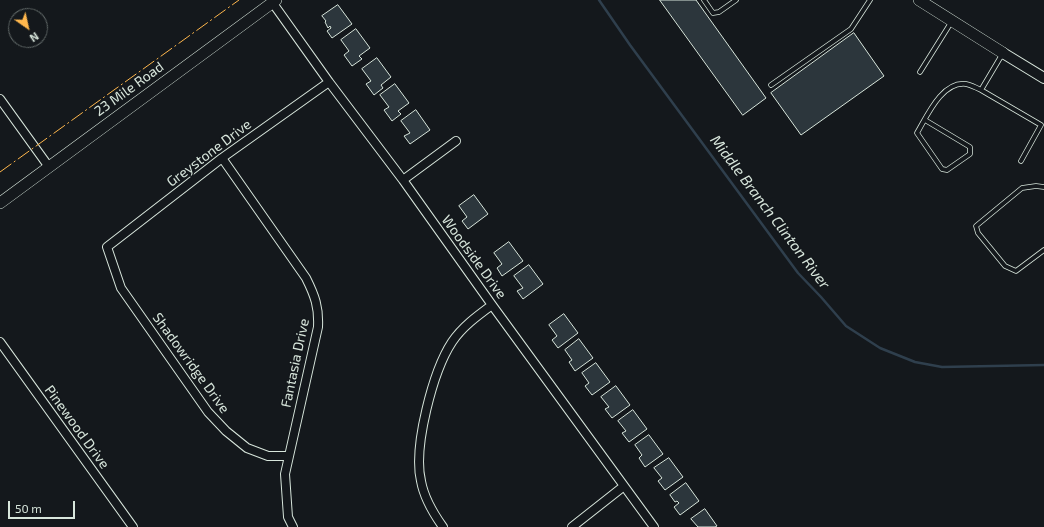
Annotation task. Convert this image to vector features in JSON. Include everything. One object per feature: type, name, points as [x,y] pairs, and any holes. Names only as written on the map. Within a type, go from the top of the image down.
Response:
[{"type":"main road","points":[[919,0],[1003,53]]},
{"type":"main road","name":"23 Mile Road","points":[[0,203],[274,1]]},
{"type":"street","name":"Woodside Drive","points":[[274,1],[329,82],[403,180],[654,527]]},
{"type":"street","points":[[1003,53],[1044,78]]},
{"type":"street","name":"Greystone Drive","points":[[107,247],[222,158],[329,82]]},
{"type":"street","points":[[0,99],[49,167]]},
{"type":"street","points":[[403,180],[456,141]]},
{"type":"street","name":"Fantasia Drive","points":[[222,158],[306,278],[314,294],[319,312],[318,327],[285,474],[288,517],[293,527]]},
{"type":"street","name":"Shadowridge Drive","points":[[107,247],[121,288],[208,412],[226,431],[247,448],[268,456],[288,456]]},
{"type":"street","points":[[443,527],[430,508],[420,480],[419,458],[424,419],[440,367],[452,343],[468,324],[492,305]]},
{"type":"street","name":"Pinewood Drive","points":[[0,342],[133,527]]},
{"type":"street","points":[[572,527],[624,486]]},
{"type":"lane","points":[[704,0],[713,13],[719,12],[736,0]]},
{"type":"lane","points":[[771,85],[851,29],[870,0]]},
{"type":"lane","points":[[920,72],[952,21]]},
{"type":"lane","points":[[981,90],[1003,53]]},
{"type":"lane","points":[[925,120],[970,147],[970,154],[947,170],[942,169],[917,133],[940,95],[954,86],[966,84],[981,90],[1041,125]]},
{"type":"lane","points":[[1021,161],[1044,120]]},
{"type":"lane","points":[[1044,187],[1036,186],[1022,188],[976,226],[978,233],[1005,266],[1016,271],[1044,250]]},
{"type":"building","points":[[660,0],[696,0],[766,98],[743,115]]},
{"type":"building","points":[[338,5],[352,24],[332,38],[327,31],[331,28],[330,26],[328,28],[325,22],[326,21],[322,16]]},
{"type":"building","points":[[356,29],[370,48],[359,56],[362,59],[352,66],[344,55],[349,51],[341,40]]},
{"type":"building","points":[[854,33],[884,76],[801,135],[771,93]]},
{"type":"building","points":[[377,58],[391,77],[381,85],[383,88],[374,95],[366,84],[371,81],[362,69]]},
{"type":"building","points":[[395,84],[409,103],[398,111],[401,114],[392,121],[384,110],[389,107],[380,95]]},
{"type":"building","points":[[416,110],[430,130],[410,144],[404,136],[410,133],[401,121]]},
{"type":"building","points":[[474,195],[488,214],[468,229],[462,221],[467,217],[459,206]]},
{"type":"building","points":[[509,242],[523,261],[502,276],[497,268],[502,264],[494,253]]},
{"type":"building","points":[[529,265],[543,284],[523,299],[517,291],[523,288],[514,276]]},
{"type":"building","points":[[564,314],[578,333],[558,348],[552,340],[557,336],[549,325]]},
{"type":"building","points":[[579,339],[593,358],[575,371],[569,362],[572,360],[565,350]]},
{"type":"building","points":[[596,363],[610,382],[592,395],[585,386],[589,383],[582,373]]},
{"type":"building","points":[[616,386],[630,405],[612,418],[605,409],[609,407],[601,397]]},
{"type":"building","points":[[633,410],[647,429],[629,442],[622,433],[626,431],[618,421]]},
{"type":"building","points":[[649,435],[663,454],[645,467],[639,458],[642,455],[635,445]]},
{"type":"building","points":[[669,458],[683,477],[665,490],[658,481],[662,478],[654,468]]},
{"type":"building","points":[[686,483],[699,501],[680,515],[674,507],[679,503],[677,501],[675,502],[670,495]]},
{"type":"building","points":[[705,509],[717,526],[698,527],[691,519]]},
{"type":"waterway","name":"Middle Branch Clinton River","points":[[599,0],[630,45],[798,273],[846,326],[880,348],[915,362],[942,367],[1044,365]]},
{"type":"power","points":[[0,172],[239,0]]}]
